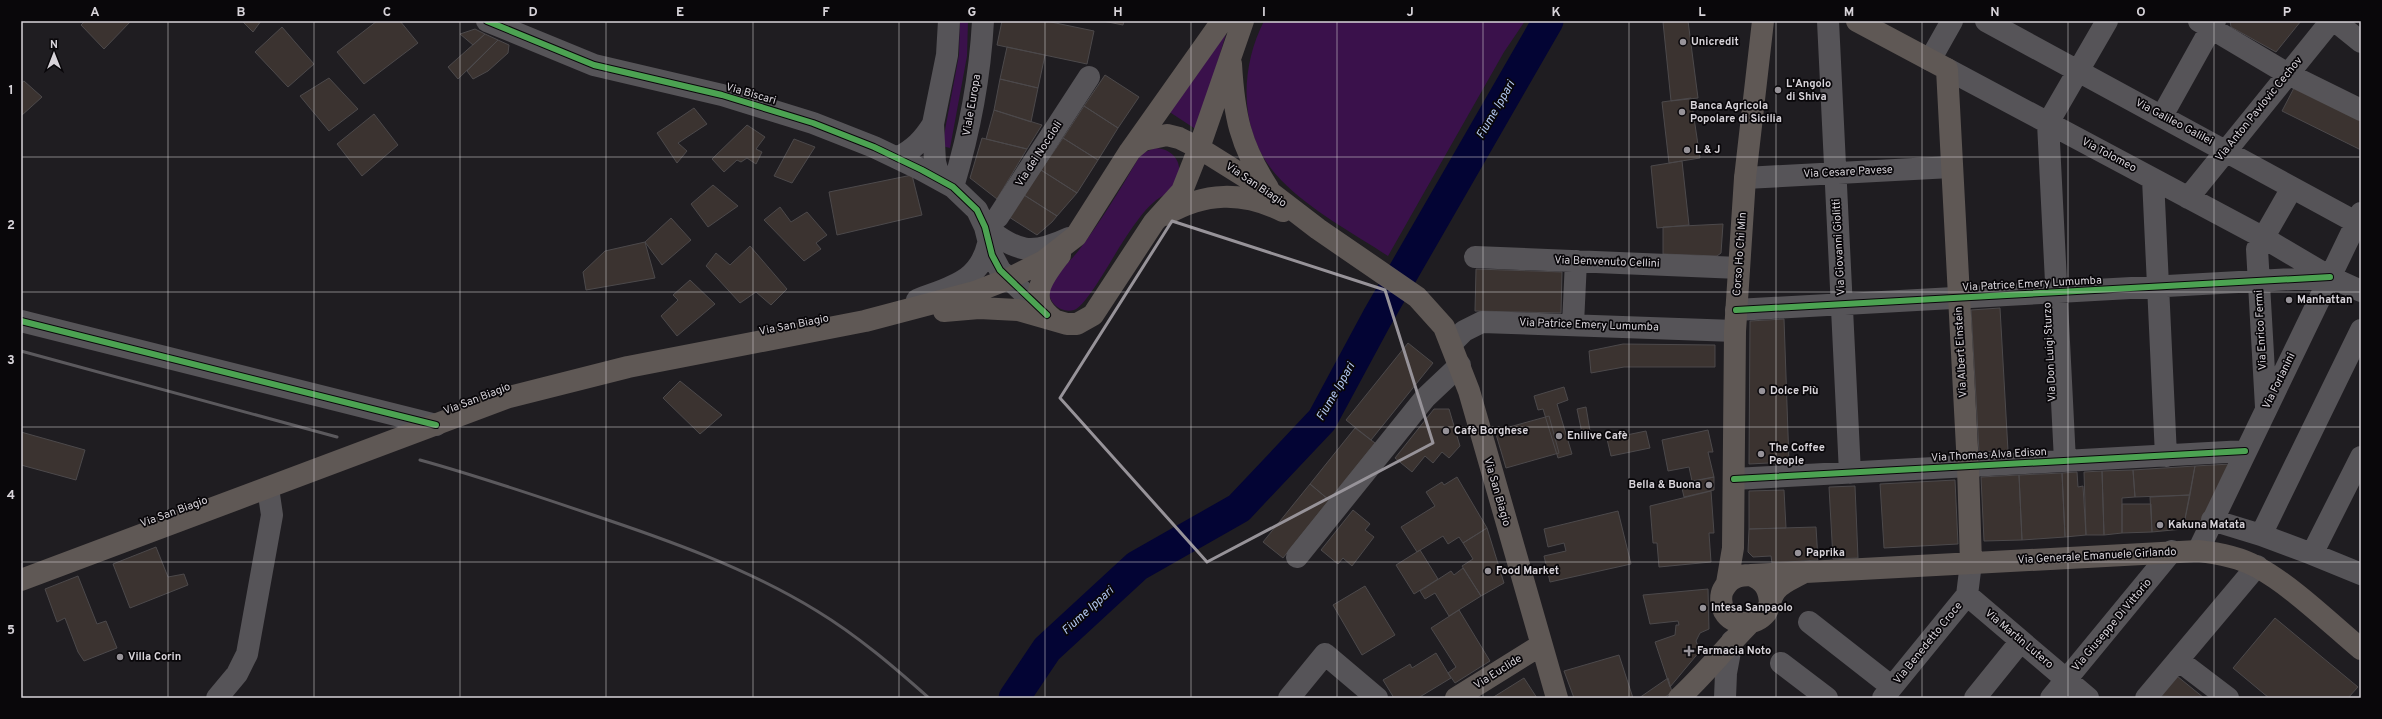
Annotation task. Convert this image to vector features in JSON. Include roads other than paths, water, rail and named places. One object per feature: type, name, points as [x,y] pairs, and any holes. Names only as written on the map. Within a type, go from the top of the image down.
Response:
[{"type":"main road","points":[[1050,317],[1041,305],[1039,286],[1047,272],[1076,236],[1130,151],[1222,21]]},
{"type":"main road","points":[[865,321],[979,308],[1018,310],[1050,317],[1068,324],[1077,324],[1093,314],[1154,222],[1182,191],[1199,148],[1243,21]]},
{"type":"main road","name":"Corso Ho Chi Min","points":[[1727,584],[1733,548],[1735,320],[1745,178],[1763,21]]},
{"type":"main road","name":"Via Tolomeo","points":[[1857,21],[1938,64]]},
{"type":"main road","points":[[1231,54],[1232,82],[1240,132],[1253,165],[1271,193]]},
{"type":"main road","name":"Via Albert Einstein","points":[[1938,64],[1951,167],[1968,467],[1971,563]]},
{"type":"main road","name":"Via San Biagio","points":[[1130,151],[1143,140],[1166,135],[1179,138],[1199,148],[1271,193],[1318,229],[1417,297],[1444,327],[1460,365],[1557,698]]},
{"type":"main road","points":[[1154,222],[1195,200],[1214,196],[1234,197],[1271,205],[1318,229]]},
{"type":"main road","points":[[865,321],[975,292],[1008,279],[1044,260],[1076,236]]},
{"type":"main road","name":"Via San Biagio","points":[[21,580],[509,397],[628,367],[865,321]]},
{"type":"main road","name":"Via Generale Emanuele Girlando","points":[[1751,575],[1802,574],[2172,551],[2198,551],[2223,554],[2257,566],[2277,580],[2361,649]]},
{"type":"main road","points":[[1724,612],[1731,619],[1740,623],[1750,623],[1760,619],[1766,612],[1775,591],[1784,582],[1802,574]]},
{"type":"main road","points":[[1728,644],[1722,597],[1727,584],[1734,578],[1751,575],[1764,584],[1769,593],[1770,602]]},
{"type":"main road","points":[[1679,698],[1698,680],[1728,644],[1750,623]]},
{"type":"main road","name":"Via Euclide","points":[[1456,698],[1541,645]]},
{"type":"street","name":"Via Biscari","points":[[487,21],[594,65],[722,95],[766,108],[813,123],[897,158],[946,184],[977,210],[1000,270],[1050,317]]},
{"type":"street","points":[[946,184],[935,162],[933,124],[947,55],[949,21]]},
{"type":"street","name":"Viale Europa","points":[[946,184],[963,155],[982,47],[983,21]]},
{"type":"street","name":"Via Giovanni Giolitti","points":[[1828,21],[1850,473]]},
{"type":"street","points":[[1938,64],[1952,21]]},
{"type":"street","name":"Via Galileo Galilei","points":[[1986,21],[2226,150],[2292,188],[2359,220]]},
{"type":"street","points":[[2048,123],[2107,21]]},
{"type":"street","name":"Via Anton Pavlovic Cechov","points":[[2188,198],[2331,21]]},
{"type":"street","points":[[2334,21],[2361,42]]},
{"type":"street","points":[[2162,116],[2208,23],[2288,74],[2361,110]]},
{"type":"street","name":"Via Tolomeo","points":[[1938,64],[2264,238],[2330,277],[2361,291]]},
{"type":"street","name":"Via dei Noccioli","points":[[987,236],[1089,77]]},
{"type":"street","name":"Via Don Luigi Sturzo","points":[[2048,123],[2065,461]]},
{"type":"street","points":[[897,158],[911,151],[923,139],[933,124]]},
{"type":"street","name":"Via Cesare Pavese","points":[[1745,178],[1951,167]]},
{"type":"street","points":[[2153,179],[2166,456]]},
{"type":"street","name":"Via Enrico Fermi","points":[[2266,409],[2257,249],[2292,188]]},
{"type":"street","name":"Via Forlanini","points":[[2198,551],[2245,451],[2359,220]]},
{"type":"street","points":[[865,321],[968,279],[979,268],[987,236],[1020,249],[1034,251],[1050,247],[1076,236]]},
{"type":"street","name":"Via Benvenuto Cellini","points":[[1475,257],[1739,268]]},
{"type":"street","points":[[1573,324],[1576,261]]},
{"type":"street","name":"Via Patrice Emery Lumumba","points":[[1451,344],[1464,331],[1482,322],[1573,324],[1735,320],[1842,305],[2330,277]]},
{"type":"street","points":[[21,321],[436,425]]},
{"type":"street","points":[[2261,535],[2361,330]]},
{"type":"street","points":[[1297,557],[1425,398],[1460,365]]},
{"type":"street","name":"Via Thomas Alva Edison","points":[[1734,479],[2245,451]]},
{"type":"street","points":[[2312,554],[2361,457]]},
{"type":"street","points":[[217,698],[238,674],[247,654],[272,515],[268,488]]},
{"type":"street","points":[[2212,520],[2261,535],[2361,574]]},
{"type":"street","name":"Via Giuseppe Di Vittorio","points":[[2051,698],[2172,551]]},
{"type":"street","name":"Via Benedetto Croce","points":[[1887,693],[1967,595],[1971,563]]},
{"type":"street","points":[[2146,698],[2257,566]]},
{"type":"street","name":"Via Martin Lutero","points":[[1967,595],[2088,698]]},
{"type":"street","points":[[1809,622],[1887,693]]},
{"type":"street","points":[[1975,698],[2021,641]]},
{"type":"street","points":[[1725,698],[1728,644]]},
{"type":"street","points":[[1289,698],[1325,654],[1377,698]]},
{"type":"street","points":[[2178,660],[2228,698]]},
{"type":"street","points":[[1781,663],[1827,698]]},
{"type":"street","points":[[1698,680],[1719,698]]},
{"type":"waterway","name":"Fiume Ippari","points":[[1014,698],[1047,649],[1137,566],[1239,508],[1322,420],[1377,318],[1548,21]]},
{"type":"railway","points":[[21,351],[337,437]]},
{"type":"railway","points":[[420,460],[506,486],[619,524],[706,556],[763,581],[817,611],[847,631],[875,652],[929,698]]},
{"type":"place","name":"Unicredit","points":[[1683,42]]},
{"type":"place","name":"L'Angolo di Shiva","points":[[1778,90]]},
{"type":"place","name":"Banca Agricola Popolare di Sicilia","points":[[1682,112]]},
{"type":"place","name":"L & J","points":[[1687,150]]},
{"type":"place","name":"Manhattan","points":[[2289,300]]},
{"type":"place","name":"Dolce Più","points":[[1762,391]]},
{"type":"place","name":"Cafè Borghese","points":[[1446,431]]},
{"type":"place","name":"Enilive Cafè","points":[[1559,436]]},
{"type":"place","name":"The Coffee People","points":[[1761,454]]},
{"type":"place","name":"Bella & Buona","points":[[1709,485]]},
{"type":"place","name":"Kakuna Matata","points":[[2160,525]]},
{"type":"place","name":"Paprika","points":[[1798,553]]},
{"type":"place","name":"Food Market","points":[[1488,571]]},
{"type":"place","name":"Intesa Sanpaolo","points":[[1703,608]]},
{"type":"place","name":"Farmacia Noto","points":[[1689,651]]},
{"type":"place","name":"Villa Corin","points":[[120,657]]}]
